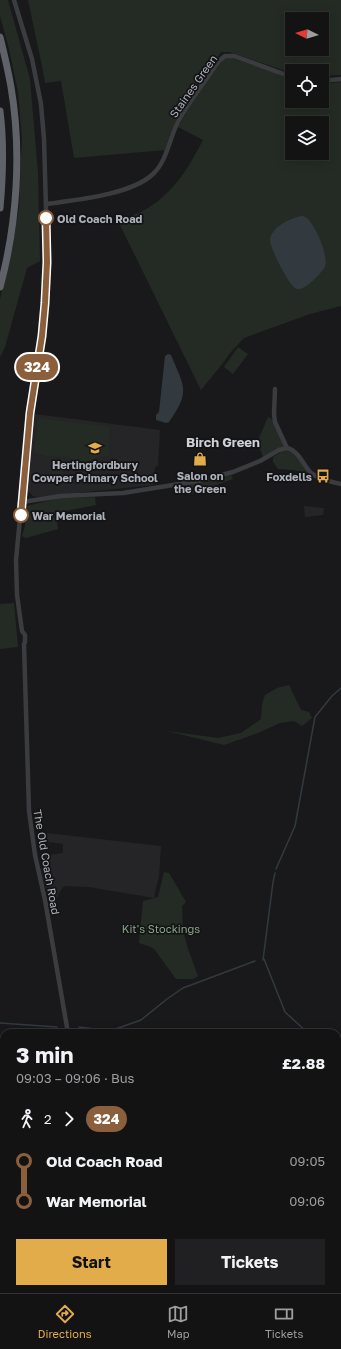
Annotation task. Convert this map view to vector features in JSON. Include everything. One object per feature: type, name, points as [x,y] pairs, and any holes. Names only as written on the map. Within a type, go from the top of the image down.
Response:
[{"type":"highway","points":[[0,37],[11,88],[17,172],[9,248],[0,287]]},
{"type":"highway","points":[[0,111],[3,170],[0,208]]},
{"type":"street","name":"The Old Coach Road","points":[[14,0],[32,59],[41,104],[44,139],[47,255],[42,336],[30,413],[16,560],[16,581],[22,631],[21,635],[24,644],[29,811],[35,856],[45,900],[67,1029]]},
{"type":"street","name":"Staines Green","points":[[46,204],[89,198],[116,192],[149,178],[161,165],[174,130],[187,107],[219,61],[225,56],[234,56],[285,74]]},
{"type":"street","points":[[329,80],[341,79]]},
{"type":"street","points":[[275,389],[275,422],[287,448],[294,452],[312,473],[320,478],[341,484]]},
{"type":"street","points":[[22,502],[61,496],[123,493],[198,481],[233,472],[260,461],[279,450],[287,448]]},
{"type":"shaded area","points":[[303,216],[312,224],[320,238],[326,262],[325,267],[312,281],[304,287],[297,289],[290,282],[281,267],[273,251],[270,240],[271,235],[278,227],[293,218]]},
{"type":"shaded area","points":[[168,354],[171,355],[182,382],[183,396],[176,412],[169,422],[166,423],[156,420],[156,415],[159,412],[165,356]]},
{"type":"shaded area","name":"Hertingfordbury Cowper Primary School","points":[[35,414],[160,430],[158,466],[155,467],[153,485],[38,497],[33,496],[27,490]]},
{"type":"shaded area","points":[[304,506],[324,508],[323,515],[305,517]]},
{"type":"shaded area","points":[[38,832],[161,846],[159,877],[154,898],[88,887],[64,886],[59,893],[51,911],[41,869],[45,865],[43,856],[63,853],[63,844],[40,841]]},
{"type":"green space","points":[[0,0],[8,0],[30,79],[38,173],[40,261],[27,268],[5,347],[0,357],[0,299],[12,249],[19,208],[22,138],[18,92],[0,16]]},
{"type":"green space","points":[[28,0],[341,0],[341,75],[329,76],[329,64],[285,64],[285,71],[229,52],[221,52],[175,123],[165,150],[74,158],[61,81],[45,83]]},
{"type":"green space","points":[[224,58],[232,58],[285,76],[285,108],[329,108],[329,83],[341,82],[341,306],[310,314],[244,338],[230,353],[201,390],[118,221],[137,214],[150,207],[162,198],[183,175],[203,140],[178,127],[200,90]]},
{"type":"green space","points":[[238,347],[248,354],[233,374],[224,367]]},
{"type":"green space","points":[[268,417],[272,419],[284,442],[284,446],[263,457],[260,449],[256,445]]},
{"type":"green space","points":[[38,418],[109,427],[109,456],[98,456],[93,459],[93,466],[87,466],[84,463],[77,462],[68,457],[46,456],[34,452]]},
{"type":"green space","points":[[287,451],[300,460],[305,466],[307,473],[278,469],[273,462],[273,457],[281,452]]},
{"type":"green space","points":[[51,462],[62,462],[62,483],[51,483]]},
{"type":"green space","points":[[231,475],[233,479],[188,495],[186,485],[211,481],[212,479]]},
{"type":"green space","points":[[95,497],[96,505],[56,513],[58,529],[26,538],[22,536],[25,526],[25,508],[27,506],[59,498]]},
{"type":"green space","points":[[14,603],[18,647],[0,649],[0,604]]},
{"type":"green space","points":[[289,685],[301,710],[309,712],[312,718],[302,726],[294,721],[280,723],[258,733],[224,745],[167,731],[218,738],[241,733],[261,719],[262,704],[265,695],[277,688]]},
{"type":"green space","name":"Kit's Stockings","points":[[164,872],[169,873],[186,902],[182,906],[183,931],[198,976],[193,979],[176,979],[155,950],[139,943],[143,901],[158,897]]},
{"type":"waterway","points":[[276,869],[295,826],[315,717],[332,696],[341,688]]},
{"type":"waterway","points":[[263,960],[275,873]]},
{"type":"waterway","points":[[264,959],[285,1012],[304,1029]]},
{"type":"waterway","points":[[116,1029],[141,1020],[183,988],[255,961]]},
{"type":"waterway","points":[[0,1023],[57,1027]]},
{"type":"waterway","points":[[79,1027],[94,1029]]},
{"type":"bus line","name":"324","points":[[21,515],[30,413],[42,336],[45,303],[47,262],[46,218]]},
{"type":"place","name":"Old Coach Road","points":[[46,218]]},
{"type":"place","name":"Hertingfordbury Cowper Primary School","points":[[95,448]]},
{"type":"place","name":"Salon on the Green","points":[[200,459]]},
{"type":"place","name":"Foxdells","points":[[323,476]]},
{"type":"place","name":"War Memorial","points":[[21,515]]},
{"type":"district","name":"Birch Green","points":[[223,442]]}]
